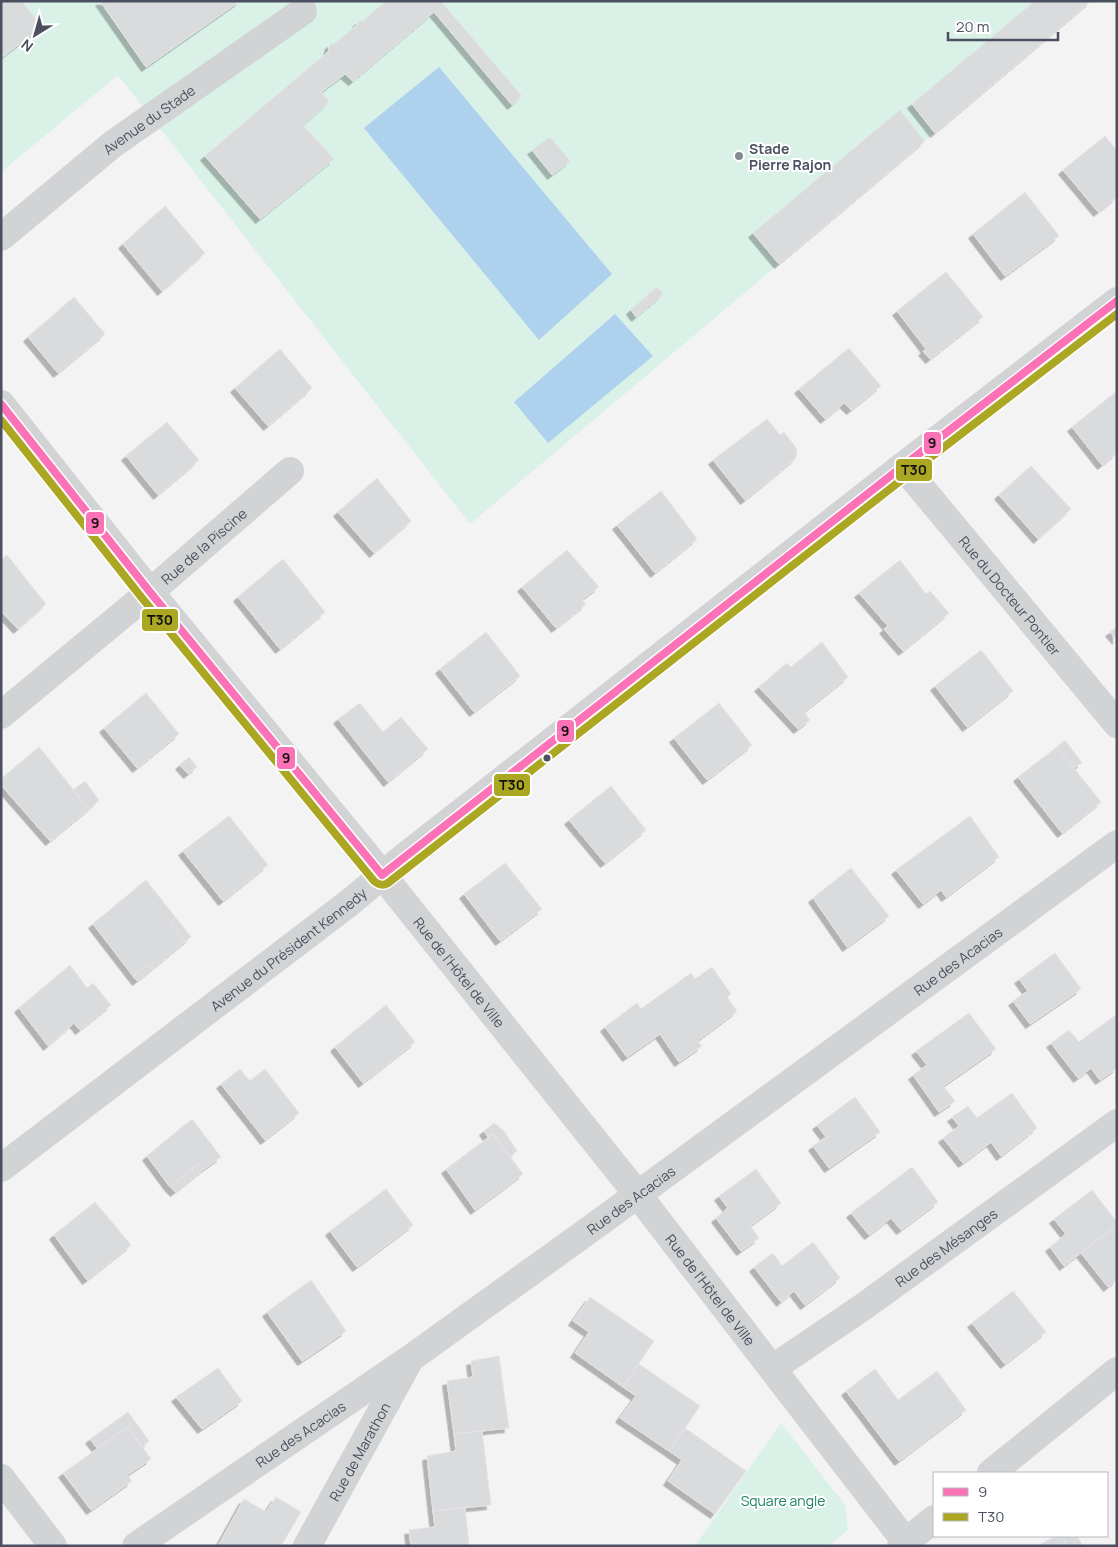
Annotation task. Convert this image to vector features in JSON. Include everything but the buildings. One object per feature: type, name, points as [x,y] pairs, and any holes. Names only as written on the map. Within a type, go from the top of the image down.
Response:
[{"type":"street","name":"Avenue du Stade","points":[[1,237],[113,144],[303,11]]},
{"type":"street","name":"Avenue du Président Kennedy","points":[[1,1168],[349,903],[403,858],[903,466],[1117,301]]},
{"type":"street","name":"Rue de l'Hôtel de Ville","points":[[1,404],[150,592],[382,875],[638,1195],[773,1368],[906,1544]]},
{"type":"street","name":"Rue du Docteur Pontier","points":[[903,466],[1117,724]]},
{"type":"street","name":"Rue de la Piscine","points":[[1,714],[150,592],[290,471]]},
{"type":"street","name":"Rue des Acacias","points":[[136,1546],[411,1358],[638,1195],[1117,844]]},
{"type":"street","name":"Rue des Mésanges","points":[[773,1368],[863,1307],[1117,1123]]},
{"type":"street","name":"Rue de Marathon","points":[[307,1546],[411,1358]]},
{"type":"street","points":[[992,1472],[1117,1370]]},
{"type":"street","points":[[1,1478],[53,1546]]},
{"type":"street","points":[[906,1544],[933,1520]]},
{"type":"green space","points":[[1,1],[1091,1],[470,524],[118,75],[1,172]]},
{"type":"green space","name":"Square angle","points":[[781,1423],[845,1505],[848,1530],[828,1546],[695,1546]]},
{"type":"water","points":[[439,67],[612,274],[539,340],[364,128]]},
{"type":"water","points":[[615,314],[653,356],[548,443],[514,402]]},
{"type":"transit line","name":"9","points":[[382,875],[903,466],[1117,301]]},
{"type":"transit line","name":"T30","points":[[1,420],[142,598],[374,881],[383,885],[1117,314]]},
{"type":"transit line","name":"9","points":[[1,404],[150,592],[382,875]]},
{"type":"place","name":"Stade Pierre Rajon","points":[[739,156]]}]
